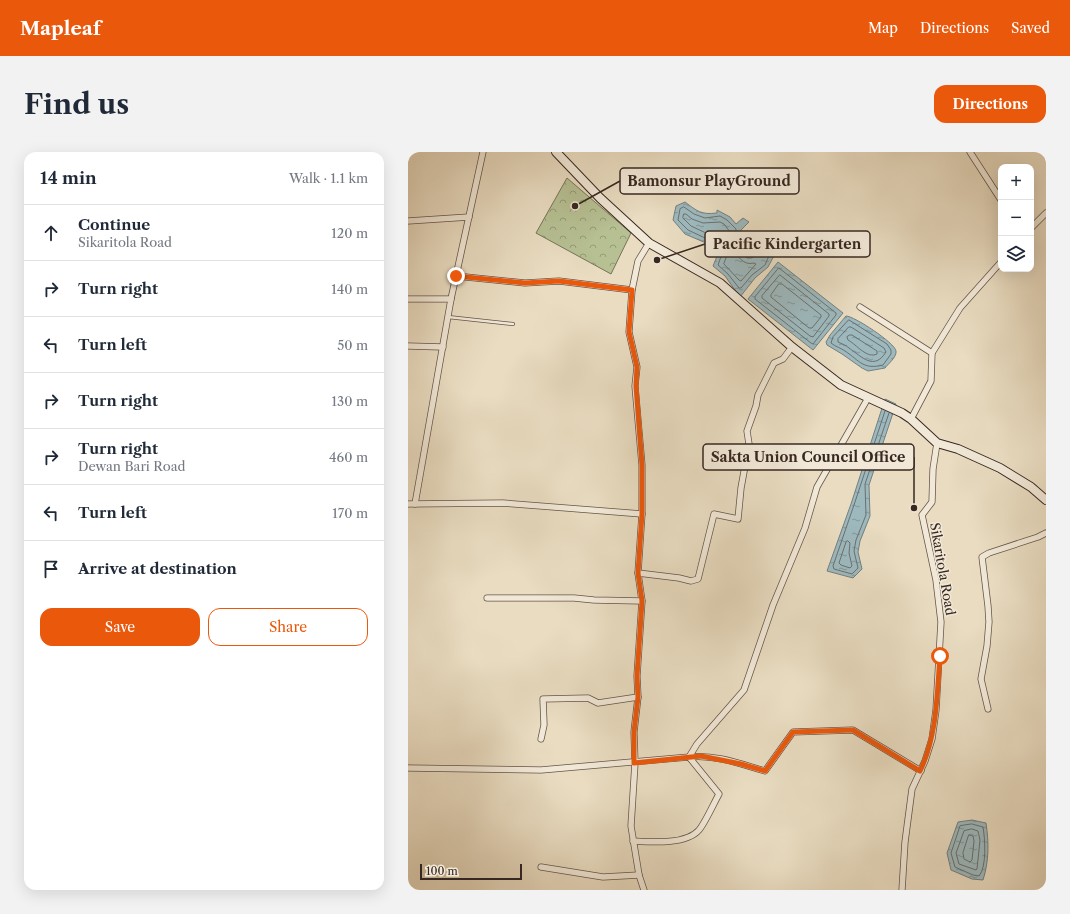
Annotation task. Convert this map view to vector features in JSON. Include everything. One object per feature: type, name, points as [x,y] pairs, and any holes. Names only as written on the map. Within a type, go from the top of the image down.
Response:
[{"type":"main road","points":[[556,152],[600,198],[649,243],[720,283],[792,347],[841,385],[902,413],[938,443],[958,449],[1000,468],[1031,487],[1046,500]]},
{"type":"street","points":[[415,504],[451,299],[483,152]]},
{"type":"street","points":[[970,152],[998,195]]},
{"type":"street","points":[[1034,225],[1046,213]]},
{"type":"street","points":[[408,221],[469,217]]},
{"type":"street","points":[[644,890],[644,886],[639,875],[632,826],[634,732],[638,697],[637,676],[642,601],[638,573],[642,514],[642,465],[636,386],[637,367],[629,332],[632,290],[638,261],[649,243]]},
{"type":"street","points":[[911,419],[931,381],[932,353],[960,308],[998,265]]},
{"type":"street","points":[[456,276],[525,283],[559,281],[632,290]]},
{"type":"street","points":[[408,298],[451,299]]},
{"type":"street","points":[[860,307],[932,353]]},
{"type":"street","points":[[408,346],[443,347]]},
{"type":"street","points":[[638,573],[679,578],[691,582],[698,579],[714,514],[738,519],[740,488],[749,444],[747,431],[756,406],[758,395],[774,363],[783,359],[792,347]]},
{"type":"street","points":[[689,757],[697,744],[744,690],[773,605],[805,528],[817,487],[870,399]]},
{"type":"street","name":"Sikaritola Road","points":[[902,890],[905,842],[912,788],[925,761],[932,739],[936,710],[941,622],[936,580],[922,515],[932,502],[933,469],[938,443]]},
{"type":"street","points":[[408,504],[503,503],[642,514]]},
{"type":"street","points":[[988,709],[981,679],[987,646],[988,622],[988,606],[982,558],[989,553],[1046,533]]},
{"type":"street","points":[[487,598],[574,598],[642,601]]},
{"type":"street","points":[[541,739],[544,725],[543,699],[588,698],[598,703],[638,697]]},
{"type":"street","points":[[408,768],[541,770],[701,756],[741,764],[765,771],[793,732],[853,730],[920,771]]},
{"type":"street","points":[[633,841],[661,842],[676,840],[688,837],[699,830],[719,794],[689,757]]},
{"type":"street","points":[[542,867],[604,877],[639,875]]},
{"type":"lane","points":[[448,317],[513,324]]},
{"type":"green space","points":[[567,178],[631,233],[611,274],[536,233]]},
{"type":"water","points":[[685,202],[703,213],[717,213],[717,210],[730,217],[736,224],[743,218],[749,222],[739,232],[739,244],[749,255],[773,243],[777,250],[768,267],[755,278],[740,297],[725,276],[713,266],[720,249],[685,234],[673,220],[676,206]]},
{"type":"water","points":[[778,262],[843,313],[813,350],[748,299]]},
{"type":"water","points":[[846,316],[857,320],[874,330],[894,347],[896,351],[895,356],[885,368],[868,371],[827,345],[826,342],[830,335]]},
{"type":"water","points":[[885,399],[896,404],[869,485],[870,516],[860,541],[858,552],[862,569],[853,578],[827,571],[851,504]]},
{"type":"water","points":[[972,820],[986,823],[988,852],[983,880],[972,879],[951,870],[947,853],[958,822]]},
{"type":"place","name":"Bamonsur PlayGround","points":[[575,206]]},
{"type":"place","name":"Pacific Kindergarten","points":[[657,260]]},
{"type":"place","name":"Sakta Union Council Office","points":[[914,508]]},
{"type":"route","points":[[456,276],[525,283],[559,281],[632,290],[629,332],[637,367],[636,386],[638,427],[642,465],[642,514],[638,573],[642,601],[637,676],[638,697],[634,732],[634,763],[701,756],[741,764],[765,771],[793,732],[853,730],[920,771],[932,739],[940,656]]}]
